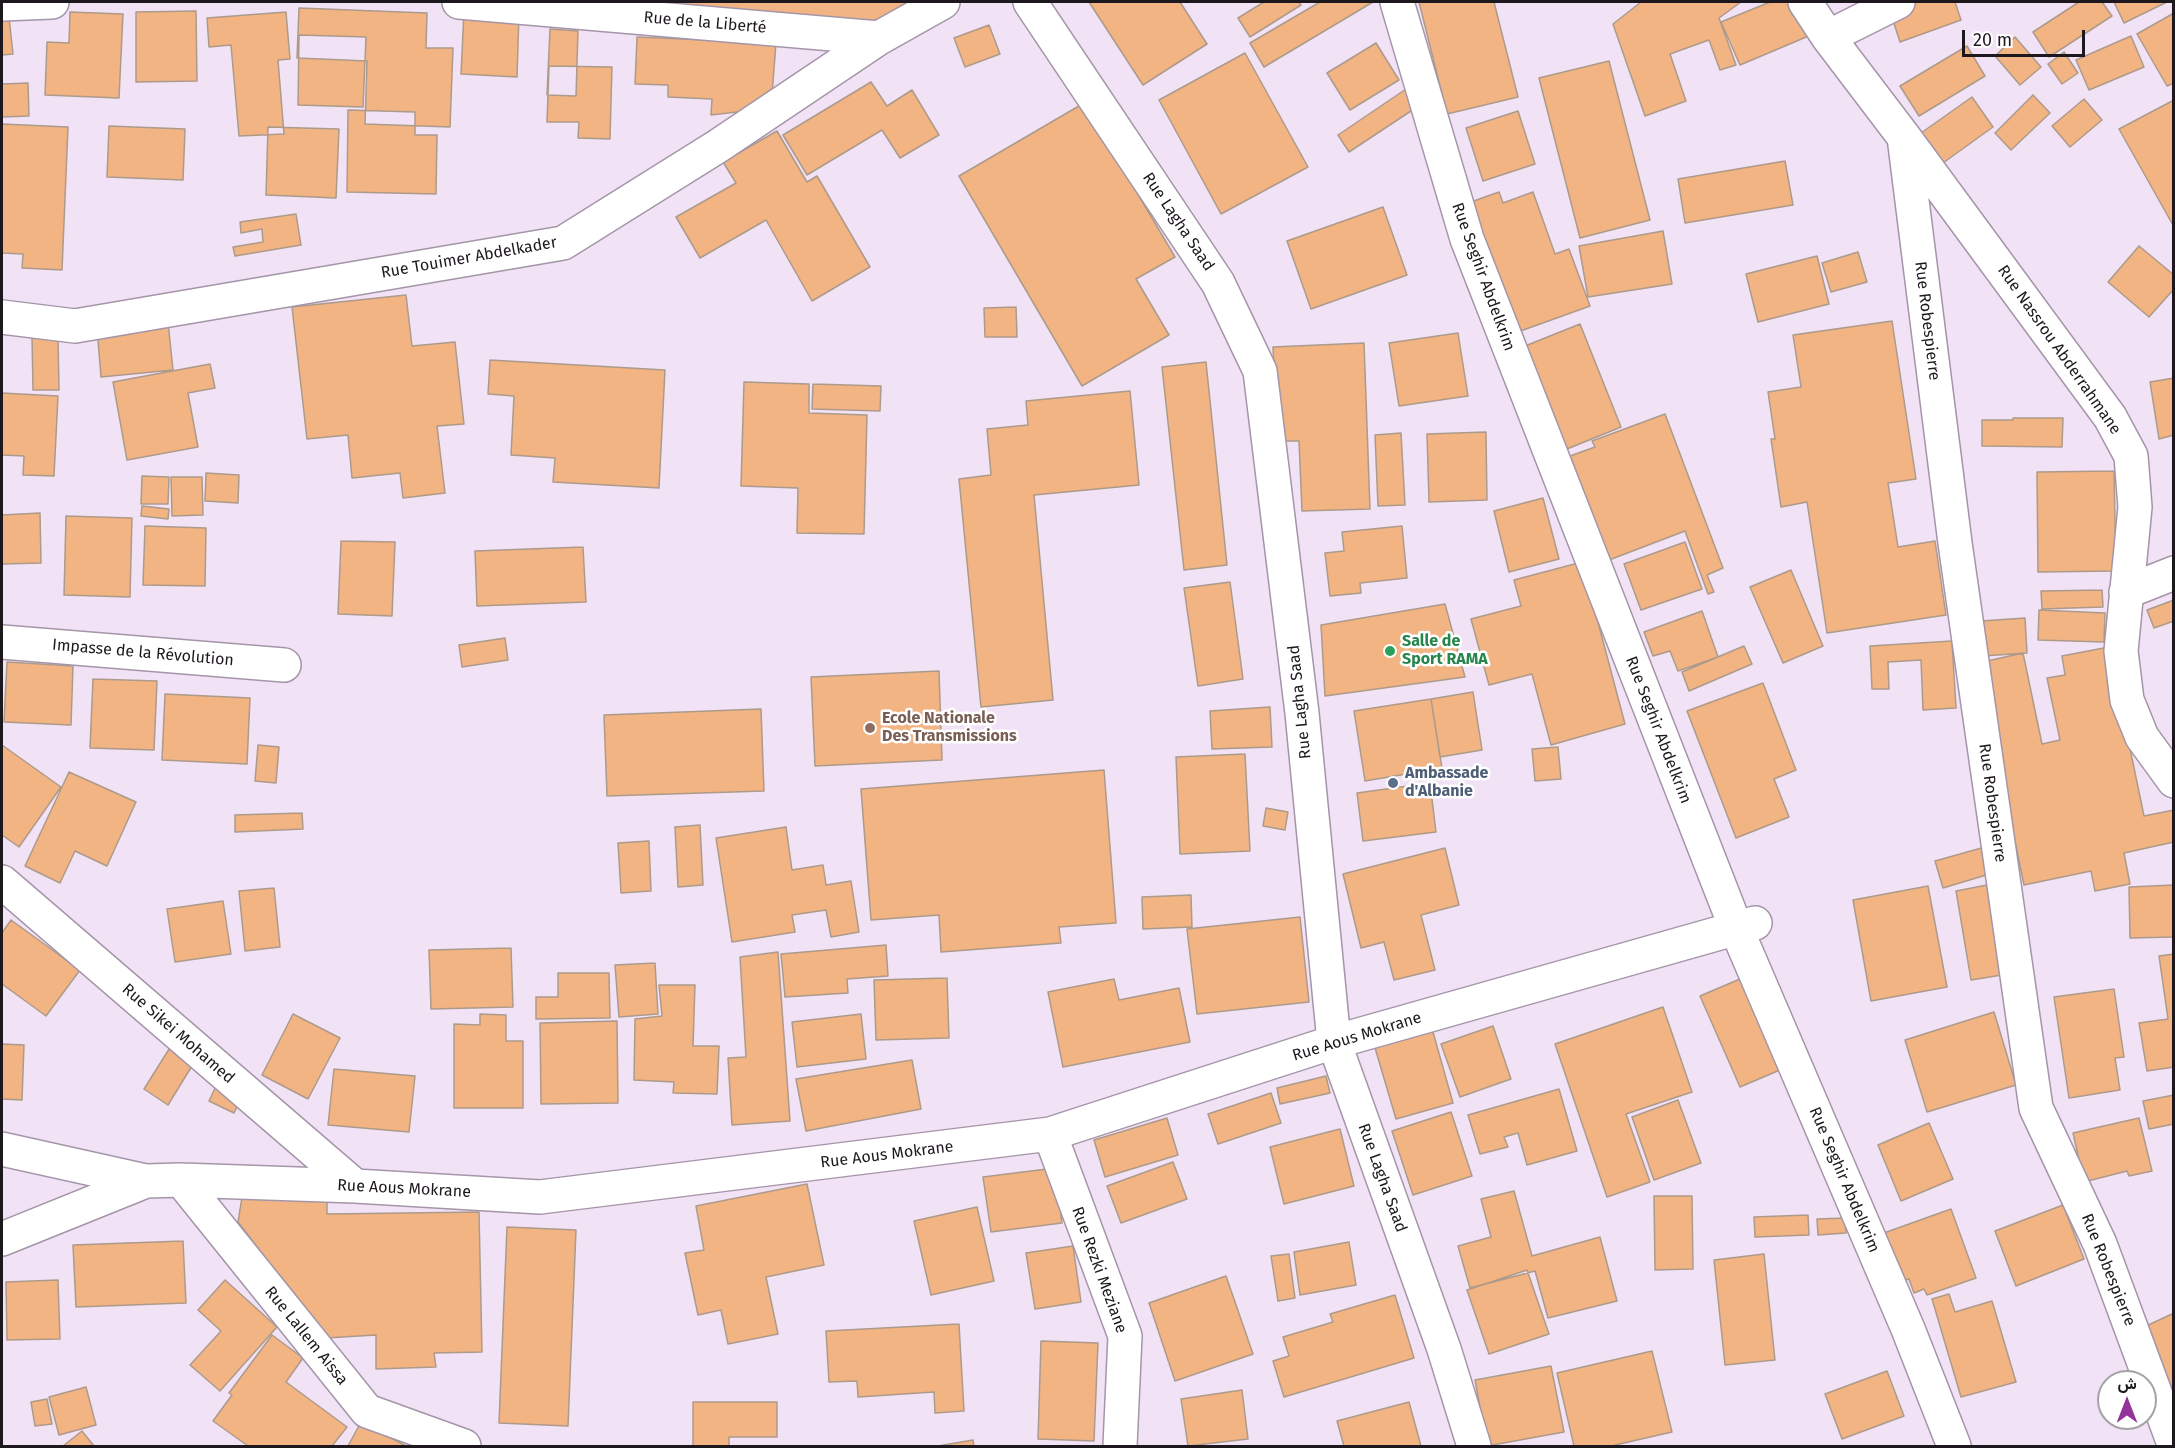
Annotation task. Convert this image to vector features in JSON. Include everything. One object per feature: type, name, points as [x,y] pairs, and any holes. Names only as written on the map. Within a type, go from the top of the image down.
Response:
[{"type":"street","points":[[2,4],[52,2]]},
{"type":"street","name":"Rue de la Liberté","points":[[459,2],[879,38]]},
{"type":"street","name":"Rue Touimer Abdelkader","points":[[2,317],[75,326],[563,243],[718,146],[879,38],[943,2]]},
{"type":"street","name":"Rue Lagha Saad","points":[[1030,2],[1218,283],[1260,371],[1302,713],[1334,1042],[1444,1349],[1474,1446]]},
{"type":"street","name":"Rue Seghir Abdelkrim","points":[[1397,2],[1467,239],[1954,1446]]},
{"type":"street","name":"Rue Nassrou Abderrahmane","points":[[1805,2],[1828,38],[1904,137],[2110,417],[2131,456],[2135,507],[2121,651],[2127,700],[2142,737],[2174,782]]},
{"type":"street","points":[[1828,38],[1898,2]]},
{"type":"street","name":"Rue Robespierre","points":[[1904,137],[1954,543],[2036,1108],[2100,1244],[2174,1444]]},
{"type":"street","points":[[2126,592],[2174,573]]},
{"type":"street","name":"Impasse de la Révolution","points":[[2,642],[284,665]]},
{"type":"street","name":"Rue Sikei Mohamed","points":[[2,882],[355,1186]]},
{"type":"street","name":"Rue Aous Mokrane","points":[[2,1239],[146,1181],[181,1180],[355,1186],[540,1197],[1050,1134],[1334,1042],[1745,926]]},
{"type":"street","name":"Rue Rezki Meziane","points":[[1050,1134],[1125,1336],[1120,1446]]},
{"type":"street","points":[[2,1149],[146,1181]]},
{"type":"street","name":"Rue Lallem Aissa","points":[[181,1180],[367,1412],[464,1446]]},
{"type":"building","points":[[630,2],[914,2],[874,24]]},
{"type":"building","points":[[1089,2],[1180,2],[1207,44],[1143,85]]},
{"type":"building","points":[[1264,2],[1299,2],[1301,5],[1250,37],[1238,18]]},
{"type":"building","points":[[1320,2],[1373,2],[1264,67],[1250,43]]},
{"type":"building","points":[[1419,2],[1494,2],[1518,97],[1447,114]]},
{"type":"building","points":[[1641,2],[1741,2],[1719,18],[1736,65],[1720,70],[1709,40],[1670,54],[1686,101],[1645,116],[1613,24]]},
{"type":"building","points":[[1770,2],[1797,2],[1811,35],[1740,65],[1721,22]]},
{"type":"building","points":[[1918,2],[1955,2],[1961,20],[1900,42],[1890,11]]},
{"type":"building","points":[[2079,2],[2102,2],[2112,16],[2049,57],[2033,32]]},
{"type":"building","points":[[2114,2],[2167,2],[2124,23]]},
{"type":"building","points":[[8,8],[13,54],[2,55],[2,9]]},
{"type":"building","points":[[299,8],[427,13],[426,48],[453,48],[450,127],[365,124],[367,61],[297,58]]},
{"type":"building","points":[[196,11],[197,81],[136,82],[136,12]]},
{"type":"building","points":[[464,11],[519,14],[517,77],[461,74]]},
{"type":"building","points":[[70,12],[123,14],[119,98],[45,95],[47,42],[69,43]]},
{"type":"building","points":[[286,12],[290,59],[278,60],[284,134],[239,136],[231,45],[209,47],[207,18]]},
{"type":"building","points":[[2174,13],[2174,83],[2167,86],[2137,34]]},
{"type":"building","points":[[989,25],[1000,54],[965,67],[954,38]]},
{"type":"building","points":[[550,29],[578,31],[576,96],[547,95]]},
{"type":"building","points":[[299,35],[366,37],[363,107],[298,105]]},
{"type":"building","points":[[2131,36],[2144,67],[2089,90],[2076,60]]},
{"type":"building","points":[[637,37],[776,43],[771,108],[711,115],[712,99],[668,97],[668,85],[635,84]]},
{"type":"building","points":[[2015,37],[2041,67],[2020,85],[1995,56]]},
{"type":"building","points":[[1376,43],[1399,80],[1350,110],[1327,73]]},
{"type":"building","points":[[1967,46],[1985,76],[1919,116],[1900,86]]},
{"type":"building","points":[[2064,52],[2078,73],[2062,84],[2048,64]]},
{"type":"building","points":[[1245,53],[1308,167],[1221,214],[1159,100]]},
{"type":"building","points":[[1609,61],[1650,220],[1580,238],[1539,78]]},
{"type":"building","points":[[549,66],[612,67],[610,139],[578,138],[579,122],[547,122]]},
{"type":"building","points":[[871,82],[887,106],[912,90],[939,135],[900,158],[882,130],[807,175],[783,135]]},
{"type":"building","points":[[28,83],[29,116],[2,117],[2,84]]},
{"type":"building","points":[[1406,89],[1417,107],[1349,152],[1338,135]]},
{"type":"building","points":[[2033,95],[2050,113],[2011,150],[1995,133]]},
{"type":"building","points":[[1972,97],[1993,127],[1943,163],[1921,133]]},
{"type":"building","points":[[2084,99],[2102,120],[2070,147],[2052,126]]},
{"type":"building","points":[[2174,100],[2174,227],[2119,129]]},
{"type":"building","points":[[1084,103],[1175,257],[1136,279],[1169,335],[1082,386],[959,176]]},
{"type":"building","points":[[348,110],[415,112],[415,135],[437,135],[436,194],[347,192]]},
{"type":"building","points":[[1518,111],[1535,164],[1483,181],[1466,128]]},
{"type":"building","points":[[2,124],[68,127],[62,270],[22,268],[23,254],[2,253]]},
{"type":"building","points":[[109,126],[185,129],[183,180],[107,177]]},
{"type":"building","points":[[268,127],[339,129],[336,198],[266,195]]},
{"type":"building","points":[[777,131],[807,182],[817,176],[870,267],[812,301],[766,220],[700,258],[676,217],[736,183],[723,162]]},
{"type":"building","points":[[1785,161],[1793,205],[1685,223],[1678,179]]},
{"type":"building","points":[[1499,192],[1503,203],[1533,192],[1555,254],[1569,249],[1590,306],[1515,333],[1468,203]]},
{"type":"building","points":[[1383,207],[1407,275],[1311,309],[1287,241]]},
{"type":"building","points":[[296,214],[301,245],[235,256],[233,247],[263,242],[262,229],[241,233],[240,222]]},
{"type":"building","points":[[1663,231],[1672,284],[1588,297],[1579,246]]},
{"type":"building","points":[[2139,246],[2174,275],[2174,289],[2149,317],[2108,282]]},
{"type":"building","points":[[1858,252],[1867,282],[1831,292],[1822,263]]},
{"type":"building","points":[[1817,256],[1829,304],[1758,322],[1746,274]]},
{"type":"building","points":[[406,295],[412,346],[455,342],[464,424],[437,426],[445,493],[403,498],[400,473],[352,478],[348,435],[307,439],[292,307]]},
{"type":"building","points":[[1016,307],[1017,337],[985,337],[984,308]]},
{"type":"building","points":[[1892,321],[1916,479],[1888,483],[1898,547],[1935,541],[1946,615],[1827,633],[1807,502],[1781,507],[1771,439],[1775,439],[1768,392],[1801,387],[1793,335]]},
{"type":"building","points":[[168,322],[173,370],[101,377],[97,328]]},
{"type":"building","points":[[1580,324],[1621,427],[1567,449],[1525,346]]},
{"type":"building","points":[[1458,333],[1468,396],[1399,406],[1389,343]]},
{"type":"building","points":[[58,336],[59,390],[33,390],[32,337]]},
{"type":"building","points":[[1364,343],[1370,509],[1302,511],[1299,441],[1277,441],[1273,347]]},
{"type":"building","points":[[490,360],[665,370],[659,488],[553,482],[555,458],[511,455],[514,396],[488,394]]},
{"type":"building","points":[[1206,362],[1227,565],[1184,570],[1162,367]]},
{"type":"building","points":[[210,364],[215,388],[188,393],[198,447],[127,460],[113,382]]},
{"type":"building","points":[[2174,378],[2174,435],[2159,439],[2150,382]]},
{"type":"building","points":[[744,382],[809,384],[809,413],[867,415],[864,534],[797,533],[798,488],[741,486]]},
{"type":"building","points":[[813,384],[881,386],[880,411],[812,409]]},
{"type":"building","points":[[1130,391],[1139,485],[1034,495],[1053,700],[981,707],[959,479],[991,475],[987,429],[1028,425],[1026,401]]},
{"type":"building","points":[[2,393],[58,396],[54,476],[23,475],[24,456],[2,455]]},
{"type":"building","points":[[1665,414],[1723,568],[1707,575],[1714,592],[1708,594],[1685,531],[1609,560],[1570,456],[1595,447],[1592,441]]},
{"type":"building","points":[[2013,418],[2063,418],[2062,447],[1982,446],[1982,420],[2013,420]]},
{"type":"building","points":[[1486,432],[1487,500],[1429,502],[1427,434]]},
{"type":"building","points":[[1401,433],[1405,505],[1378,506],[1375,435]]},
{"type":"building","points":[[2114,471],[2116,571],[2038,572],[2037,472]]},
{"type":"building","points":[[206,473],[239,475],[238,503],[205,501]]},
{"type":"building","points":[[142,476],[169,477],[168,504],[141,504]]},
{"type":"building","points":[[171,477],[202,477],[203,515],[172,516]]},
{"type":"building","points":[[1543,498],[1559,559],[1509,572],[1494,511]]},
{"type":"building","points":[[142,506],[169,509],[168,519],[141,516]]},
{"type":"building","points":[[40,513],[41,563],[2,564],[2,515]]},
{"type":"building","points":[[66,516],[132,518],[130,597],[64,595]]},
{"type":"building","points":[[145,526],[206,528],[205,586],[143,585]]},
{"type":"building","points":[[1402,526],[1407,578],[1360,583],[1361,593],[1330,596],[1325,553],[1344,551],[1342,532]]},
{"type":"building","points":[[341,541],[395,542],[392,616],[338,614]]},
{"type":"building","points":[[1685,542],[1702,589],[1641,610],[1624,564]]},
{"type":"building","points":[[583,547],[586,602],[477,606],[475,551]]},
{"type":"building","points":[[1582,562],[1625,724],[1551,745],[1532,674],[1489,685],[1471,619],[1521,606],[1514,580]]},
{"type":"building","points":[[1791,570],[1823,646],[1783,663],[1750,587]]},
{"type":"building","points":[[1230,582],[1243,679],[1198,686],[1184,588]]},
{"type":"building","points":[[2102,590],[2103,607],[2042,609],[2041,591]]},
{"type":"building","points":[[2174,600],[2174,621],[2154,628],[2147,610]]},
{"type":"building","name":"Salle de Sport RAMA","points":[[1445,604],[1465,677],[1325,696],[1321,625]]},
{"type":"building","points":[[2039,610],[2105,613],[2104,642],[2038,640]]},
{"type":"building","points":[[1702,611],[1718,657],[1678,671],[1670,651],[1653,656],[1644,632]]},
{"type":"building","points":[[2025,618],[2027,653],[1983,656],[1981,621]]},
{"type":"building","points":[[505,638],[508,660],[462,667],[459,645]]},
{"type":"building","points":[[1952,641],[1956,708],[1923,710],[1921,660],[1888,662],[1889,689],[1872,689],[1870,646]]},
{"type":"building","points":[[1744,646],[1752,664],[1689,691],[1682,672]]},
{"type":"building","points":[[2109,647],[2144,816],[2174,810],[2174,842],[2124,853],[2130,884],[2095,891],[2091,871],[2024,885],[1978,663],[2023,653],[2042,744],[2060,740],[2047,678],[2065,675],[2062,656]]},
{"type":"building","points":[[7,662],[73,666],[71,725],[4,722]]},
{"type":"building","points":[[939,671],[942,760],[815,766],[811,677]]},
{"type":"building","points":[[93,679],[157,681],[154,750],[90,748]]},
{"type":"building","points":[[1763,683],[1796,770],[1774,779],[1789,817],[1736,838],[1687,711]]},
{"type":"building","points":[[1473,692],[1482,750],[1440,757],[1431,699]]},
{"type":"building","points":[[165,694],[250,698],[247,764],[162,760]]},
{"type":"building","points":[[1431,699],[1442,768],[1365,781],[1354,711]]},
{"type":"building","points":[[1270,707],[1272,747],[1212,749],[1210,711]]},
{"type":"building","points":[[761,709],[764,791],[607,796],[604,715]]},
{"type":"building","points":[[2,745],[61,787],[19,847],[2,835]]},
{"type":"building","points":[[258,745],[279,747],[276,783],[255,781]]},
{"type":"building","points":[[1558,747],[1561,779],[1535,781],[1532,749]]},
{"type":"building","points":[[1245,754],[1250,851],[1180,854],[1176,757]]},
{"type":"building","points":[[1104,770],[1116,923],[1059,927],[1061,943],[941,952],[939,915],[871,920],[861,789]]},
{"type":"building","points":[[69,772],[136,802],[107,866],[75,851],[60,883],[25,866]]},
{"type":"building","points":[[1430,783],[1436,832],[1363,841],[1357,793]]},
{"type":"building","points":[[1266,808],[1288,812],[1285,830],[1263,826]]},
{"type":"building","points":[[302,813],[303,829],[235,832],[235,815]]},
{"type":"building","points":[[700,825],[703,885],[678,887],[675,827]]},
{"type":"building","points":[[786,827],[792,870],[823,865],[826,885],[851,881],[859,932],[831,937],[826,910],[792,915],[795,932],[732,942],[716,838]]},
{"type":"building","points":[[649,841],[651,891],[621,893],[618,843]]},
{"type":"building","points":[[1985,847],[1993,873],[1943,888],[1935,861]]},
{"type":"building","points":[[1445,848],[1459,905],[1421,915],[1435,970],[1394,980],[1384,942],[1361,948],[1343,874]]},
{"type":"building","points":[[1987,885],[2002,975],[1971,980],[1956,891]]},
{"type":"building","points":[[2174,885],[2174,937],[2130,938],[2129,887]]},
{"type":"building","points":[[1928,886],[1947,987],[1871,1001],[1853,900]]},
{"type":"building","points":[[274,888],[280,947],[245,951],[239,891]]},
{"type":"building","points":[[1191,895],[1192,927],[1143,929],[1142,897]]},
{"type":"building","points":[[223,901],[231,954],[175,962],[167,909]]},
{"type":"building","points":[[1300,917],[1309,1002],[1197,1014],[1187,929]]},
{"type":"building","points":[[11,920],[80,970],[46,1016],[2,984],[2,933]]},
{"type":"building","points":[[886,945],[888,976],[847,979],[848,993],[785,997],[781,954]]},
{"type":"building","points":[[511,948],[513,1007],[431,1009],[429,950]]},
{"type":"building","points":[[778,952],[790,1121],[732,1125],[728,1058],[746,1057],[740,957]]},
{"type":"building","points":[[2174,954],[2174,1067],[2147,1071],[2139,1023],[2168,1019],[2159,956]]},
{"type":"building","points":[[655,963],[658,1014],[619,1017],[615,965]]},
{"type":"building","points":[[558,973],[609,973],[610,1018],[536,1019],[536,997],[558,997]]},
{"type":"building","points":[[1747,976],[1787,1067],[1740,1087],[1700,996]]},
{"type":"building","points":[[947,978],[949,1038],[876,1040],[874,980]]},
{"type":"building","points":[[1114,979],[1119,1000],[1179,988],[1190,1042],[1063,1067],[1048,992]]},
{"type":"building","points":[[659,985],[695,985],[693,1046],[719,1046],[717,1094],[673,1093],[674,1082],[634,1080],[635,1019],[662,1016]]},
{"type":"building","points":[[2114,989],[2124,1057],[2115,1058],[2120,1090],[2069,1098],[2054,997]]},
{"type":"building","points":[[1663,1007],[1692,1092],[1626,1114],[1650,1182],[1607,1197],[1555,1044]]},
{"type":"building","points":[[1994,1012],[2016,1085],[1927,1112],[1905,1040]]},
{"type":"building","points":[[293,1014],[340,1038],[308,1099],[262,1075]]},
{"type":"building","points":[[480,1014],[506,1015],[506,1041],[523,1041],[523,1108],[454,1108],[454,1024],[480,1025]]},
{"type":"building","points":[[861,1014],[866,1059],[797,1067],[792,1022]]},
{"type":"building","points":[[617,1021],[618,1103],[541,1104],[540,1023]]},
{"type":"building","points":[[1431,1025],[1453,1103],[1396,1119],[1373,1041]]},
{"type":"building","points":[[1493,1026],[1511,1079],[1460,1097],[1441,1044]]},
{"type":"building","points":[[2,1044],[24,1045],[22,1100],[2,1099]]},
{"type":"building","points":[[171,1046],[195,1061],[168,1105],[144,1089]]},
{"type":"building","points":[[912,1060],[921,1109],[806,1131],[796,1079]]},
{"type":"building","points":[[334,1069],[415,1076],[409,1132],[328,1125]]},
{"type":"building","points":[[1326,1076],[1330,1093],[1280,1104],[1277,1088]]},
{"type":"building","points":[[218,1082],[243,1095],[234,1113],[209,1101]]},
{"type":"building","points":[[1559,1089],[1577,1151],[1527,1165],[1518,1133],[1504,1137],[1508,1147],[1480,1154],[1468,1115]]},
{"type":"building","points":[[1271,1093],[1281,1123],[1218,1144],[1208,1114]]},
{"type":"building","points":[[2174,1095],[2174,1124],[2149,1129],[2143,1101]]},
{"type":"building","points":[[1678,1100],[1701,1163],[1654,1180],[1632,1117]]},
{"type":"building","points":[[1451,1112],[1472,1176],[1413,1195],[1392,1131]]},
{"type":"building","points":[[1167,1118],[1178,1155],[1105,1177],[1094,1140]]},
{"type":"building","points":[[2139,1118],[2152,1171],[2129,1176],[2127,1171],[2084,1182],[2073,1133]]},
{"type":"building","points":[[1929,1123],[1953,1179],[1901,1201],[1878,1145]]},
{"type":"building","points":[[1340,1129],[1354,1186],[1284,1204],[1270,1147]]},
{"type":"building","points":[[1173,1162],[1187,1199],[1121,1223],[1107,1186]]},
{"type":"building","points":[[1055,1168],[1062,1223],[991,1232],[983,1177]]},
{"type":"building","points":[[807,1184],[824,1265],[766,1277],[778,1334],[728,1344],[721,1310],[698,1315],[685,1253],[704,1250],[696,1206]]},
{"type":"building","points":[[243,1191],[327,1202],[327,1214],[479,1212],[482,1352],[434,1353],[436,1367],[376,1369],[376,1335],[326,1338],[238,1222]]},
{"type":"building","points":[[1514,1191],[1532,1256],[1600,1237],[1617,1301],[1548,1318],[1535,1271],[1470,1288],[1458,1246],[1491,1237],[1481,1199]]},
{"type":"building","points":[[1654,1196],[1692,1196],[1693,1269],[1655,1270]]},
{"type":"building","points":[[2063,1205],[2084,1259],[2016,1286],[1995,1231]]},
{"type":"building","points":[[977,1207],[994,1281],[931,1295],[914,1221]]},
{"type":"building","points":[[1951,1209],[1976,1278],[1927,1295],[1924,1289],[1914,1293],[1909,1279],[1899,1282],[1881,1234]]},
{"type":"building","points":[[1808,1215],[1809,1235],[1755,1237],[1754,1217]]},
{"type":"building","points":[[1845,1218],[1846,1233],[1818,1235],[1817,1219]]},
{"type":"building","points":[[507,1227],[576,1230],[568,1426],[499,1423]]},
{"type":"building","points":[[183,1241],[186,1303],[76,1307],[73,1245]]},
{"type":"building","points":[[1349,1242],[1356,1285],[1300,1295],[1294,1252]]},
{"type":"building","points":[[1073,1246],[1081,1302],[1035,1309],[1026,1253]]},
{"type":"building","points":[[1289,1254],[1295,1298],[1278,1301],[1271,1256]]},
{"type":"building","points":[[1764,1254],[1775,1360],[1725,1365],[1714,1260]]},
{"type":"building","points":[[1527,1270],[1549,1334],[1489,1354],[1467,1290]]},
{"type":"building","points":[[1226,1276],[1253,1354],[1175,1381],[1149,1303]]},
{"type":"building","points":[[58,1280],[60,1339],[7,1340],[6,1282]]},
{"type":"building","points":[[225,1280],[277,1327],[220,1391],[190,1365],[221,1331],[198,1310]]},
{"type":"building","points":[[1949,1294],[1955,1312],[1992,1301],[2016,1382],[1961,1397],[1932,1299]]},
{"type":"building","points":[[1395,1295],[1414,1358],[1284,1397],[1273,1361],[1289,1356],[1283,1337],[1333,1322],[1330,1314]]},
{"type":"building","points":[[2174,1313],[2174,1392],[2172,1392],[2142,1328]]},
{"type":"building","points":[[959,1324],[964,1411],[935,1413],[934,1392],[858,1397],[857,1381],[829,1382],[826,1331]]},
{"type":"building","points":[[272,1335],[303,1358],[286,1382],[347,1427],[332,1446],[248,1446],[213,1421],[232,1395],[229,1393]]},
{"type":"building","points":[[1041,1341],[1098,1343],[1094,1441],[1038,1439]]},
{"type":"building","points":[[1652,1351],[1672,1432],[1611,1446],[1574,1446],[1557,1373]]},
{"type":"building","points":[[1551,1366],[1564,1432],[1487,1446],[1475,1380]]},
{"type":"building","points":[[1887,1371],[1904,1416],[1842,1439],[1825,1394]]},
{"type":"building","points":[[86,1387],[96,1425],[59,1435],[49,1397]]},
{"type":"building","points":[[1242,1390],[1248,1439],[1188,1446],[1181,1399]]},
{"type":"building","points":[[47,1399],[52,1424],[35,1426],[31,1402]]},
{"type":"building","points":[[693,1402],[777,1402],[777,1437],[729,1437],[729,1446],[693,1446]]},
{"type":"building","points":[[1409,1402],[1421,1446],[1344,1446],[1337,1421]]},
{"type":"building","points":[[361,1422],[406,1446],[348,1446]]},
{"type":"building","points":[[82,1431],[94,1446],[63,1446]]},
{"type":"building","points":[[973,1440],[974,1446],[938,1446]]},
{"type":"place","name":"Salle de Sport RAMA","points":[[1390,651]]},
{"type":"place","name":"Ecole Nationale Des Transmissions","points":[[870,728]]},
{"type":"place","name":"Ambassade d'Albanie","points":[[1393,783]]}]
